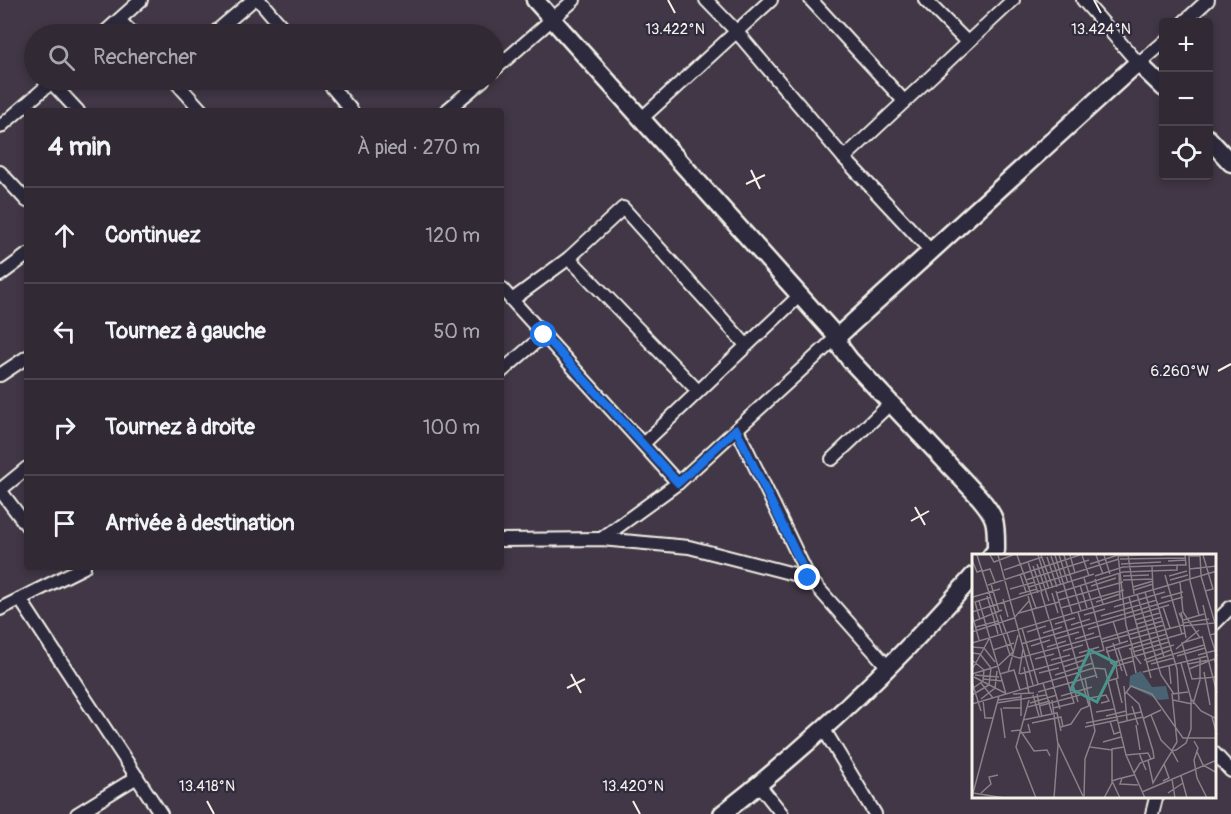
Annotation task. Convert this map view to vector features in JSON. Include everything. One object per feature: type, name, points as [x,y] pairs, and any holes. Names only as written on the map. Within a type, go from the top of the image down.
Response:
[{"type":"main road","points":[[535,0],[837,337],[841,348],[850,360],[980,497],[993,514],[996,550],[993,554]]},
{"type":"main road","points":[[837,337],[1133,67],[1139,64],[1159,83]]},
{"type":"main road","points":[[1213,143],[1231,163]]},
{"type":"main road","points":[[722,814],[759,785],[823,728],[941,612],[972,577]]},
{"type":"street","points":[[114,24],[141,0]]},
{"type":"street","points":[[225,24],[253,0]]},
{"type":"street","points":[[259,0],[279,24]]},
{"type":"street","points":[[504,62],[574,0]]},
{"type":"street","points":[[706,0],[736,31],[844,158],[930,250]]},
{"type":"street","points":[[641,119],[771,0]]},
{"type":"street","points":[[811,0],[904,101]]},
{"type":"street","points":[[925,0],[967,42]]},
{"type":"street","points":[[844,158],[1013,0]]},
{"type":"street","points":[[1083,0],[1139,64],[1159,46]]},
{"type":"street","points":[[1188,18],[1208,0]]},
{"type":"street","points":[[119,20],[123,24]]},
{"type":"street","points":[[0,127],[42,90]]},
{"type":"street","points":[[60,90],[75,108]]},
{"type":"street","points":[[183,90],[199,108]]},
{"type":"street","points":[[334,90],[349,108]]},
{"type":"street","points":[[450,108],[471,90]]},
{"type":"street","points":[[0,172],[24,198]]},
{"type":"street","points":[[512,300],[569,258],[623,208],[746,345]]},
{"type":"street","points":[[0,275],[24,257]]},
{"type":"street","points":[[569,258],[698,391]]},
{"type":"street","points":[[504,291],[678,483]]},
{"type":"street","points":[[643,444],[799,296]]},
{"type":"street","points":[[504,369],[544,335]]},
{"type":"street","points":[[601,539],[678,483],[837,337]]},
{"type":"street","points":[[0,375],[24,359]]},
{"type":"street","points":[[832,459],[891,403]]},
{"type":"street","points":[[736,429],[808,578],[887,666]]},
{"type":"street","points":[[24,470],[0,490],[24,522]]},
{"type":"street","points":[[504,540],[601,539],[690,547],[808,578]]},
{"type":"street","points":[[0,609],[20,599],[61,572]]},
{"type":"street","points":[[20,599],[161,814]]},
{"type":"street","points":[[1216,623],[1229,612]]},
{"type":"street","points":[[823,728],[875,814]]},
{"type":"street","points":[[1216,754],[1231,771]]},
{"type":"street","points":[[76,814],[137,777]]},
{"type":"street","points":[[759,785],[782,814]]},
{"type":"street","points":[[1152,814],[1156,799]]},
{"type":"route","points":[[544,335],[678,483],[736,429],[808,578]]}]
